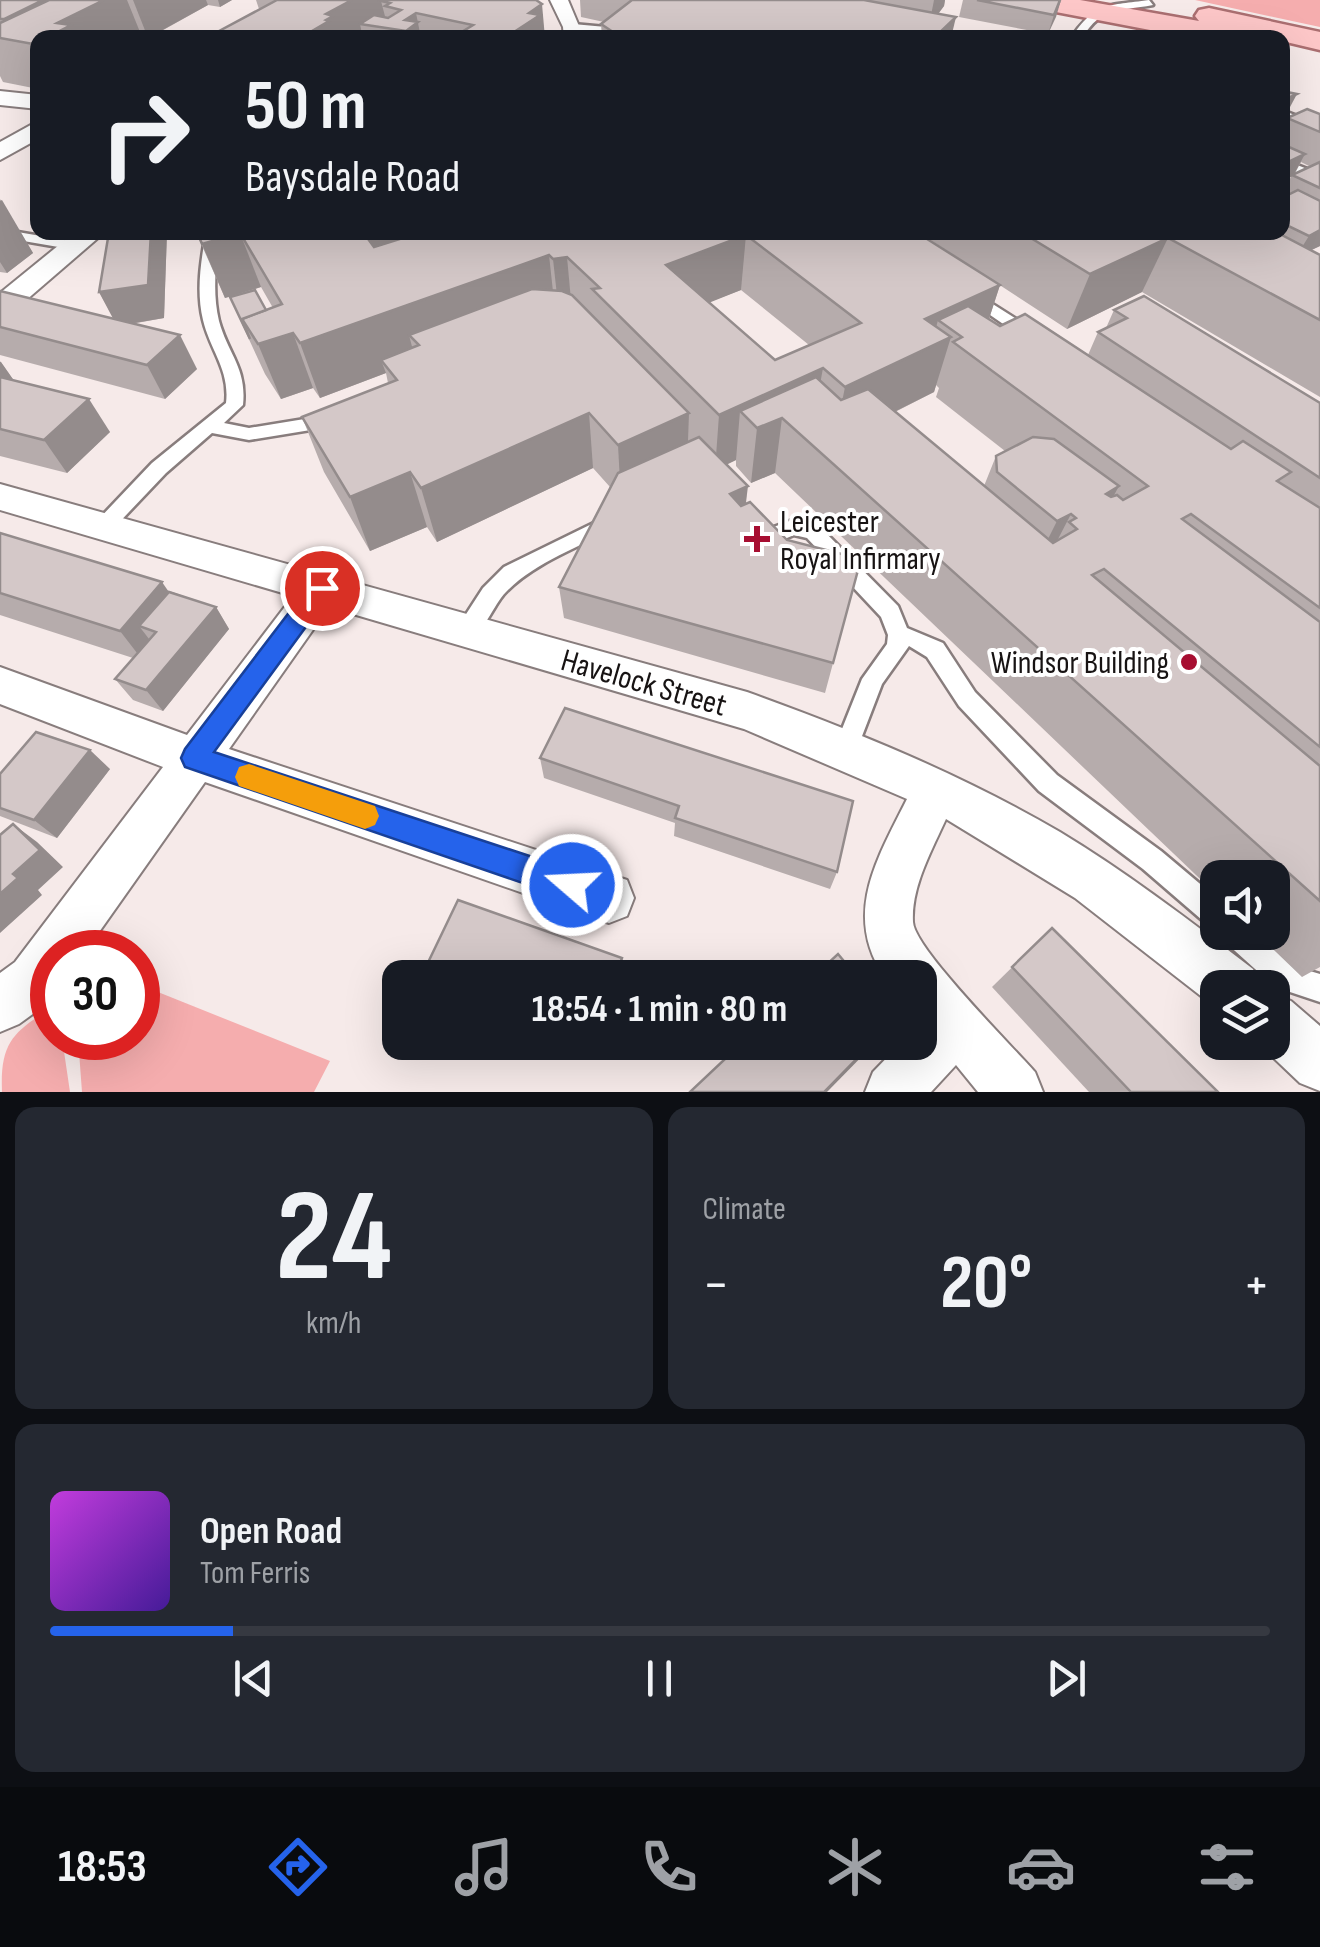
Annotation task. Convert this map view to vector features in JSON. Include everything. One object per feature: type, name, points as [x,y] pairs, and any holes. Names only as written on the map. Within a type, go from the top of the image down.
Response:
[{"type":"main road","points":[[1036,0],[1196,30]]},
{"type":"main road","points":[[1143,1],[1268,30]]},
{"type":"main road","points":[[1290,35],[1320,42]]},
{"type":"main road","points":[[1290,51],[1320,61]]},
{"type":"street","points":[[559,0],[573,30]]},
{"type":"street","points":[[0,98],[30,101]]},
{"type":"street","points":[[0,153],[30,133]]},
{"type":"street","points":[[0,308],[83,240]]},
{"type":"street","name":"Havelock Street","points":[[0,496],[747,712],[846,749],[935,790],[1043,849],[1151,922],[1211,970]]},
{"type":"street","points":[[70,930],[322,588]]},
{"type":"street","points":[[0,685],[194,758],[609,898]]},
{"type":"street","points":[[904,960],[891,940],[886,918],[935,790]]},
{"type":"street","points":[[0,1006],[30,984]]},
{"type":"street","points":[[937,1002],[1014,1092]]},
{"type":"street","points":[[894,1092],[956,1025]]},
{"type":"street","points":[[1290,1036],[1320,1063]]},
{"type":"lane","points":[[1088,11],[1143,1]]},
{"type":"lane","points":[[1290,116],[1320,130]]},
{"type":"lane","points":[[1291,130],[1320,116]]},
{"type":"lane","points":[[1290,166],[1318,178],[1290,192]]},
{"type":"lane","points":[[0,234],[30,236]]},
{"type":"lane","points":[[102,526],[159,468],[234,406],[238,381],[214,331],[209,309],[213,240]]},
{"type":"lane","points":[[955,284],[1015,325],[1048,334]]},
{"type":"lane","points":[[213,426],[249,434],[281,431],[342,416]]},
{"type":"lane","points":[[744,512],[768,538],[792,527],[813,532],[890,612],[899,636],[897,647],[867,693],[846,749]]},
{"type":"lane","points":[[467,631],[490,594],[511,573],[623,516]]},
{"type":"lane","points":[[899,636],[914,638],[935,650],[967,700],[1048,783],[1152,860],[1200,901]]},
{"type":"lane","points":[[1255,950],[1285,977],[1320,988]]},
{"type":"shaded area","points":[[1195,0],[1320,0],[1320,27]]},
{"type":"shaded area","points":[[160,993],[330,1061],[314,1092],[82,1092],[80,1060],[160,1060]]},
{"type":"shaded area","points":[[30,1023],[30,1060],[65,1060],[70,1092],[2,1092],[7,1050]]},
{"type":"building","points":[[0,0],[43,0],[0,19]]},
{"type":"building","points":[[49,0],[104,0],[57,23],[71,25],[61,30],[30,30],[30,43],[0,38],[0,23]]},
{"type":"building","points":[[277,0],[352,0],[326,14],[333,16],[314,30],[221,30]]},
{"type":"building","points":[[536,0],[542,4],[529,13],[540,15],[517,30],[465,30],[473,25],[416,13],[405,20],[418,22],[407,30],[360,24],[374,15],[388,18],[401,10],[381,1]]},
{"type":"building","points":[[632,0],[864,0],[956,17],[942,30],[610,30],[601,24]]},
{"type":"building","points":[[977,0],[1060,0],[1054,15]]},
{"type":"building","points":[[1307,109],[1320,114],[1320,132],[1290,119]]},
{"type":"building","points":[[1290,147],[1305,154],[1290,161]]},
{"type":"building","points":[[1320,162],[1320,188],[1292,175]]},
{"type":"building","points":[[1298,190],[1320,201],[1320,230],[1309,236],[1290,227],[1290,194]]},
{"type":"building","points":[[1290,239],[1320,255],[1320,320],[1172,240]]},
{"type":"building","points":[[108,240],[151,240],[148,285],[99,292]]},
{"type":"building","points":[[244,240],[369,240],[374,247],[396,240],[733,240],[666,265],[775,360],[861,323],[753,240],[929,240],[1000,285],[925,319],[951,337],[845,387],[823,368],[719,415],[592,289],[600,288],[567,257],[553,259],[549,255],[300,343],[293,333],[258,344],[242,319],[282,304]]},
{"type":"building","points":[[1034,240],[1164,240],[1090,274]]},
{"type":"building","points":[[532,289],[572,295],[689,413],[618,445],[589,413],[421,488],[410,472],[350,497],[302,417],[397,380],[381,360],[419,345],[409,335]]},
{"type":"building","points":[[255,290],[266,310],[242,319],[250,339],[230,297]]},
{"type":"building","points":[[0,291],[180,335],[147,365],[0,327]]},
{"type":"building","points":[[1144,296],[1320,403],[1320,478],[1098,332],[1127,318],[1114,310]]},
{"type":"building","points":[[968,306],[1000,326],[1025,314],[1231,449],[1243,441],[1291,472],[1277,481],[1320,508],[1320,608],[1191,514],[1182,519],[1320,622],[1320,747],[1104,569],[1092,575],[1320,766],[1320,901],[1290,874],[1290,860],[1274,860],[782,418],[757,428],[740,411],[816,377],[841,400],[868,389],[1053,543],[1077,529],[1069,522],[1076,518],[1071,514],[1057,521],[997,472],[996,456],[1033,437],[1054,439],[1119,486],[1106,494],[1111,497],[1117,495],[1123,500],[1148,486],[953,342],[962,337],[938,320]]},
{"type":"building","points":[[0,377],[89,399],[44,440],[0,429]]},
{"type":"building","points":[[699,437],[748,486],[730,494],[741,506],[750,502],[787,540],[861,559],[833,663],[559,587],[618,473]]},
{"type":"building","points":[[0,533],[162,582],[120,631],[0,593]]},
{"type":"building","points":[[169,592],[216,607],[146,690],[115,679],[156,632],[139,626]]},
{"type":"building","points":[[565,708],[853,801],[837,872],[675,818],[679,806],[540,758]]},
{"type":"building","points":[[36,732],[90,750],[34,820],[0,808],[0,774]]},
{"type":"building","points":[[13,824],[40,850],[13,874],[18,878],[0,894],[0,835]]},
{"type":"building","points":[[458,900],[622,958],[621,960],[429,960]]},
{"type":"building","points":[[1052,928],[1218,1092],[1131,1092],[1012,967]]},
{"type":"building","points":[[724,1060],[855,1060],[824,1092],[690,1092]]},
{"type":"slow traffic","points":[[249,777],[365,816]]},
{"type":"place","name":"Leicester Royal Infirmary","points":[[757,539]]},
{"type":"place","name":"Windsor Building","points":[[1189,662]]},
{"type":"route","points":[[322,588],[194,758],[572,885]]}]
